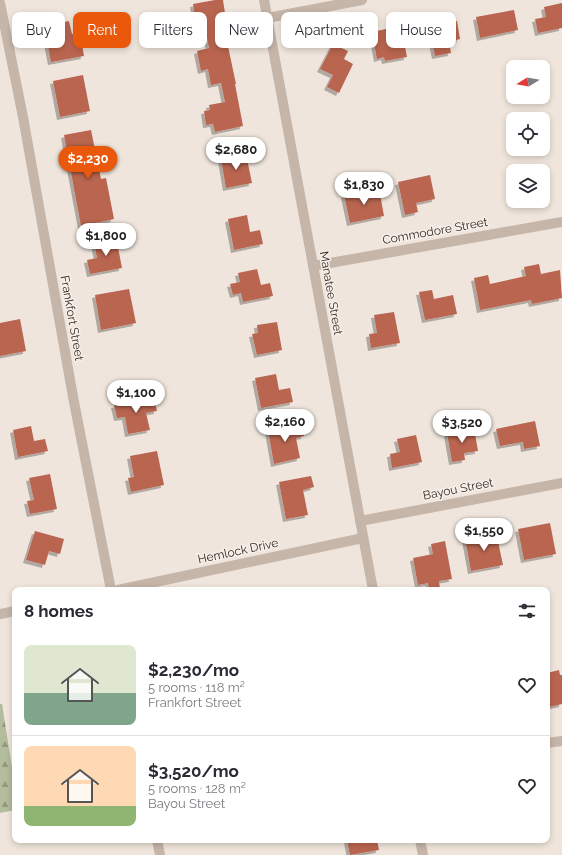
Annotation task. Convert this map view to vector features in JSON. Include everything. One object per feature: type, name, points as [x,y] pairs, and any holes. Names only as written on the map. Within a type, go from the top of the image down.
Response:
[{"type":"street","name":"Manatee Street","points":[[264,0],[266,12]]},
{"type":"street","points":[[273,17],[362,0]]},
{"type":"street","name":"Frankfort Street","points":[[0,3],[23,116],[74,402],[110,587]]},
{"type":"street","name":"Manatee Street","points":[[273,48],[372,587]]},
{"type":"street","name":"Commodore Street","points":[[313,266],[562,222]]},
{"type":"street","name":"Bayou Street","points":[[360,521],[562,482]]},
{"type":"street","name":"Hemlock Drive","points":[[132,587],[363,538]]},
{"type":"street","points":[[0,614],[12,612]]},
{"type":"street","points":[[550,743],[562,741]]},
{"type":"street","points":[[158,843],[160,855]]},
{"type":"street","points":[[421,843],[423,855]]},
{"type":"green space","points":[[0,704],[2,704],[12,767],[12,811],[0,813]]},
{"type":"building","points":[[223,0],[225,12],[215,12],[215,48],[228,48],[243,126],[215,132],[213,124],[206,125],[204,111],[210,110],[209,105],[225,102],[221,83],[211,85],[208,69],[201,71],[197,51],[209,48],[207,38],[207,12],[194,12],[193,4]]},
{"type":"building","points":[[562,3],[562,28],[538,33],[535,19],[546,17],[544,7]]},
{"type":"building","points":[[514,10],[518,30],[480,38],[476,17]]},
{"type":"building","points":[[69,21],[73,34],[73,48],[83,48],[84,56],[51,62],[48,48],[65,48],[65,22]]},
{"type":"building","points":[[456,21],[460,39],[456,40]]},
{"type":"building","points":[[386,29],[386,48],[405,48],[407,57],[385,61],[384,57],[377,59],[375,48],[378,48],[378,31]]},
{"type":"building","points":[[331,48],[342,48],[348,51],[344,59],[353,64],[339,93],[327,87],[333,75],[320,69]]},
{"type":"building","points":[[433,48],[450,48],[451,53],[435,56]]},
{"type":"building","points":[[83,75],[90,111],[60,117],[53,81]]},
{"type":"building","points":[[91,130],[101,179],[106,178],[114,219],[81,226],[64,135]]},
{"type":"building","points":[[246,154],[252,183],[226,188],[221,159]]},
{"type":"building","points":[[430,175],[435,199],[416,203],[418,212],[405,215],[398,182]]},
{"type":"building","points":[[370,190],[371,196],[380,194],[384,216],[350,223],[344,195]]},
{"type":"building","points":[[247,215],[250,232],[260,230],[263,244],[234,250],[228,219]]},
{"type":"building","points":[[116,237],[122,268],[90,274],[87,260],[97,258],[94,242]]},
{"type":"building","points":[[539,264],[541,274],[560,270],[562,298],[532,304],[531,300],[480,310],[474,278],[488,275],[490,284],[526,276],[524,267]]},
{"type":"building","points":[[257,269],[261,285],[270,283],[273,296],[243,302],[241,293],[233,295],[230,284],[240,282],[238,273]]},
{"type":"building","points":[[129,289],[136,323],[101,330],[95,295]]},
{"type":"building","points":[[432,290],[434,299],[453,295],[457,314],[425,320],[419,292]]},
{"type":"building","points":[[394,312],[400,343],[371,348],[369,334],[377,333],[374,315]]},
{"type":"building","points":[[20,319],[26,351],[0,356],[0,323]]},
{"type":"building","points":[[277,322],[282,350],[257,355],[252,334],[258,333],[257,325]]},
{"type":"building","points":[[276,374],[279,390],[290,388],[293,402],[261,408],[255,378]]},
{"type":"building","points":[[154,397],[157,411],[146,413],[150,430],[128,434],[125,417],[117,418],[114,405]]},
{"type":"building","points":[[535,421],[540,446],[524,449],[523,442],[500,446],[496,429]]},
{"type":"building","points":[[302,423],[304,436],[296,438],[300,458],[274,464],[268,430]]},
{"type":"building","points":[[31,426],[34,441],[45,439],[48,451],[18,457],[13,430]]},
{"type":"building","points":[[474,428],[478,451],[464,453],[465,460],[452,462],[447,433]]},
{"type":"building","points":[[416,435],[422,462],[392,468],[390,454],[400,452],[397,439]]},
{"type":"building","points":[[157,451],[164,485],[131,492],[128,478],[134,477],[130,456]]},
{"type":"building","points":[[50,474],[57,509],[30,514],[27,501],[34,500],[29,478]]},
{"type":"building","points":[[311,476],[314,487],[303,490],[308,515],[286,519],[279,482]]},
{"type":"building","points":[[550,523],[556,554],[524,560],[518,529]]},
{"type":"building","points":[[35,531],[64,539],[60,554],[49,551],[45,565],[26,560]]},
{"type":"building","points":[[496,532],[503,565],[471,571],[465,538]]},
{"type":"building","points":[[445,541],[452,579],[439,581],[440,587],[429,587],[428,583],[418,585],[413,558],[433,554],[431,544]]},
{"type":"building","points":[[559,670],[560,675],[562,675],[562,704],[550,707],[550,672]]},
{"type":"building","points":[[348,843],[378,843],[379,850],[350,855]]}]
